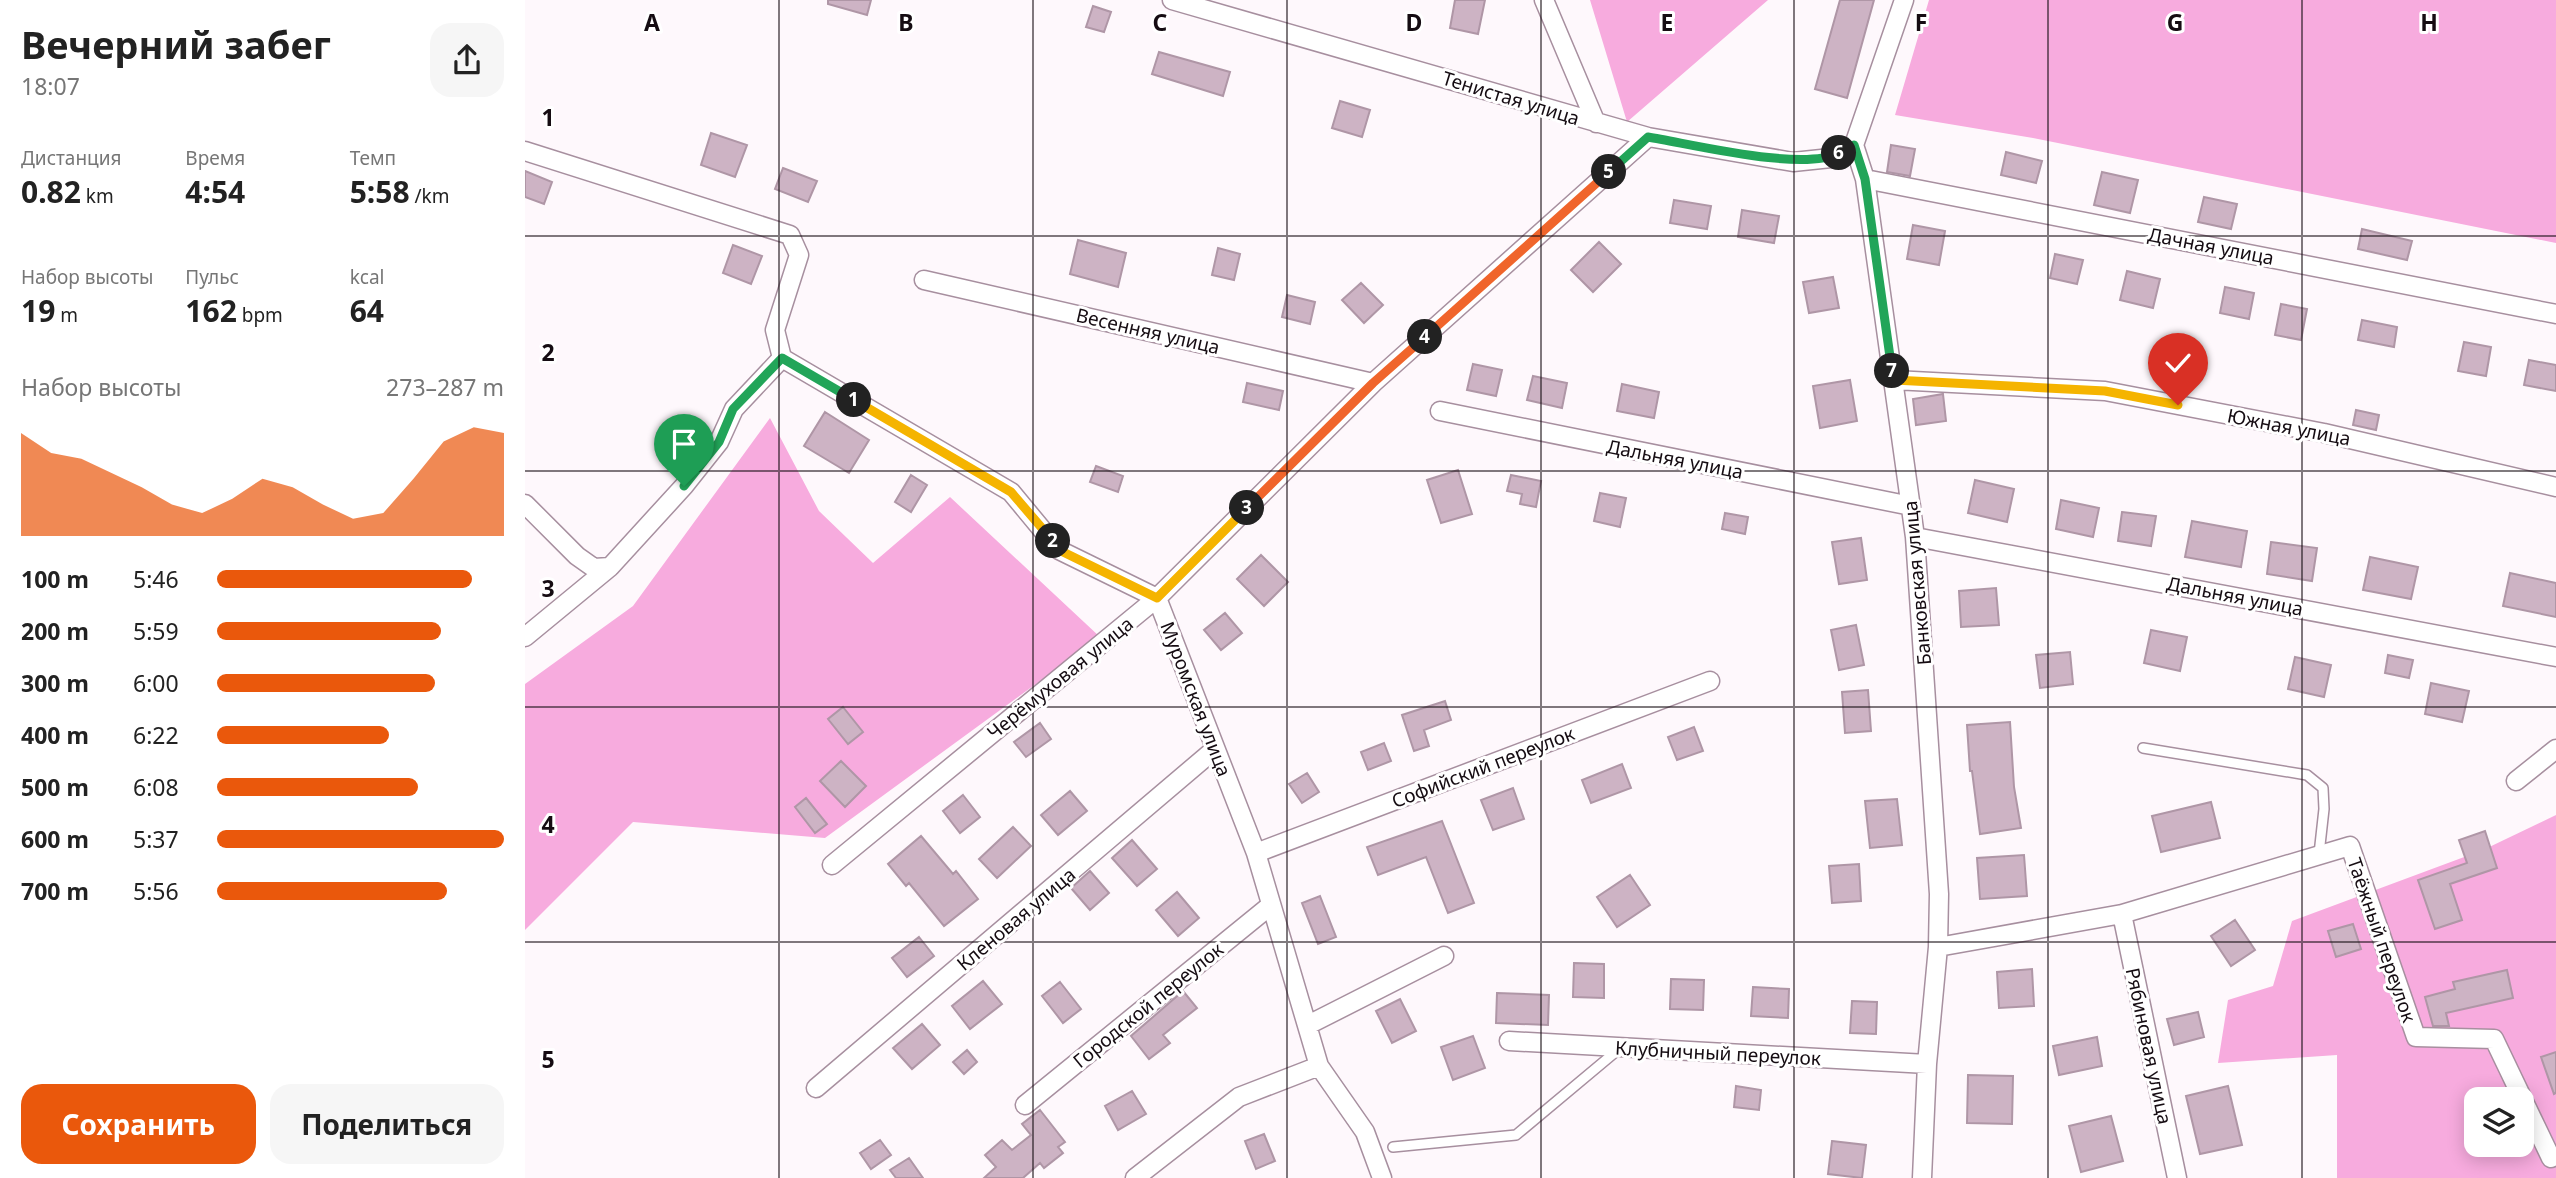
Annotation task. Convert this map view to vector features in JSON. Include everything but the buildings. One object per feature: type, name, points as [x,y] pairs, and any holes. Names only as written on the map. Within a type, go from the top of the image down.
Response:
[{"type":"street","name":"Тенистая улица","points":[[1172,0],[1648,137],[1793,162],[1831,158],[1854,145]]},
{"type":"street","points":[[1544,0],[1596,123]]},
{"type":"street","points":[[1854,145],[1904,0]]},
{"type":"street","name":"Черёмуховая улица","points":[[832,865],[1157,598],[1373,383],[1648,137]]},
{"type":"street","name":"Банковская улица","points":[[1854,145],[1865,179],[1915,537],[1939,894],[1938,947],[1927,1064],[1922,1178]]},
{"type":"street","points":[[525,151],[790,235],[799,255],[775,330],[782,358],[733,409],[719,442],[684,486],[610,566],[525,637]]},
{"type":"street","name":"Дачная улица","points":[[1865,179],[2556,314]]},
{"type":"street","name":"Весенняя улица","points":[[924,280],[1373,383]]},
{"type":"street","name":"Муромская улица","points":[[782,358],[1011,492],[1059,550],[1157,598],[1256,853],[1319,1066],[1365,1132],[1382,1178]]},
{"type":"street","name":"Южная улица","points":[[1894,380],[2105,391],[2324,433],[2556,487]]},
{"type":"street","name":"Дальняя улица","points":[[1440,411],[1911,506]]},
{"type":"street","points":[[525,504],[585,562],[594,568],[610,566]]},
{"type":"street","name":"Дальняя улица","points":[[1915,537],[2556,657]]},
{"type":"street","name":"Софийский переулок","points":[[1256,853],[1710,681]]},
{"type":"street","name":"Кленовая улица","points":[[816,1088],[1215,749]]},
{"type":"street","points":[[2516,781],[2556,749]]},
{"type":"street","name":"Таёжный переулок","points":[[1938,947],[2122,914],[2350,846],[2416,1037],[2494,1039],[2551,1158]]},
{"type":"street","name":"Городской переулок","points":[[1025,1105],[1271,905]]},
{"type":"street","name":"Рябиновая улица","points":[[2122,914],[2177,1178]]},
{"type":"street","points":[[1308,1025],[1444,956]]},
{"type":"street","name":"Клубничный переулок","points":[[1509,1041],[1927,1064]]},
{"type":"street","points":[[1135,1178],[1239,1097],[1319,1066]]},
{"type":"lane","points":[[2143,748],[2307,775],[2323,788],[2325,810],[2319,854]]},
{"type":"lane","points":[[1393,1147],[1516,1135],[1621,1048]]},
{"type":"shaded area","points":[[1590,0],[1768,0],[1627,122]]},
{"type":"shaded area","points":[[1929,0],[2556,0],[2556,243],[2033,138],[1895,115]]},
{"type":"shaded area","points":[[770,418],[819,511],[873,563],[950,497],[1100,637],[825,838],[633,822],[525,930],[525,684],[633,606]]},
{"type":"shaded area","points":[[2556,815],[2556,1178],[2337,1178],[2337,1055],[2218,1063],[2228,1000],[2273,986],[2292,921],[2483,850]]},
{"type":"route","points":[[684,486],[719,442],[733,409],[782,358],[1011,492],[1059,550],[1157,598],[1373,383],[1648,137],[1793,162],[1831,158],[1854,145],[1865,179],[1894,380],[2105,391],[2178,405]]}]
